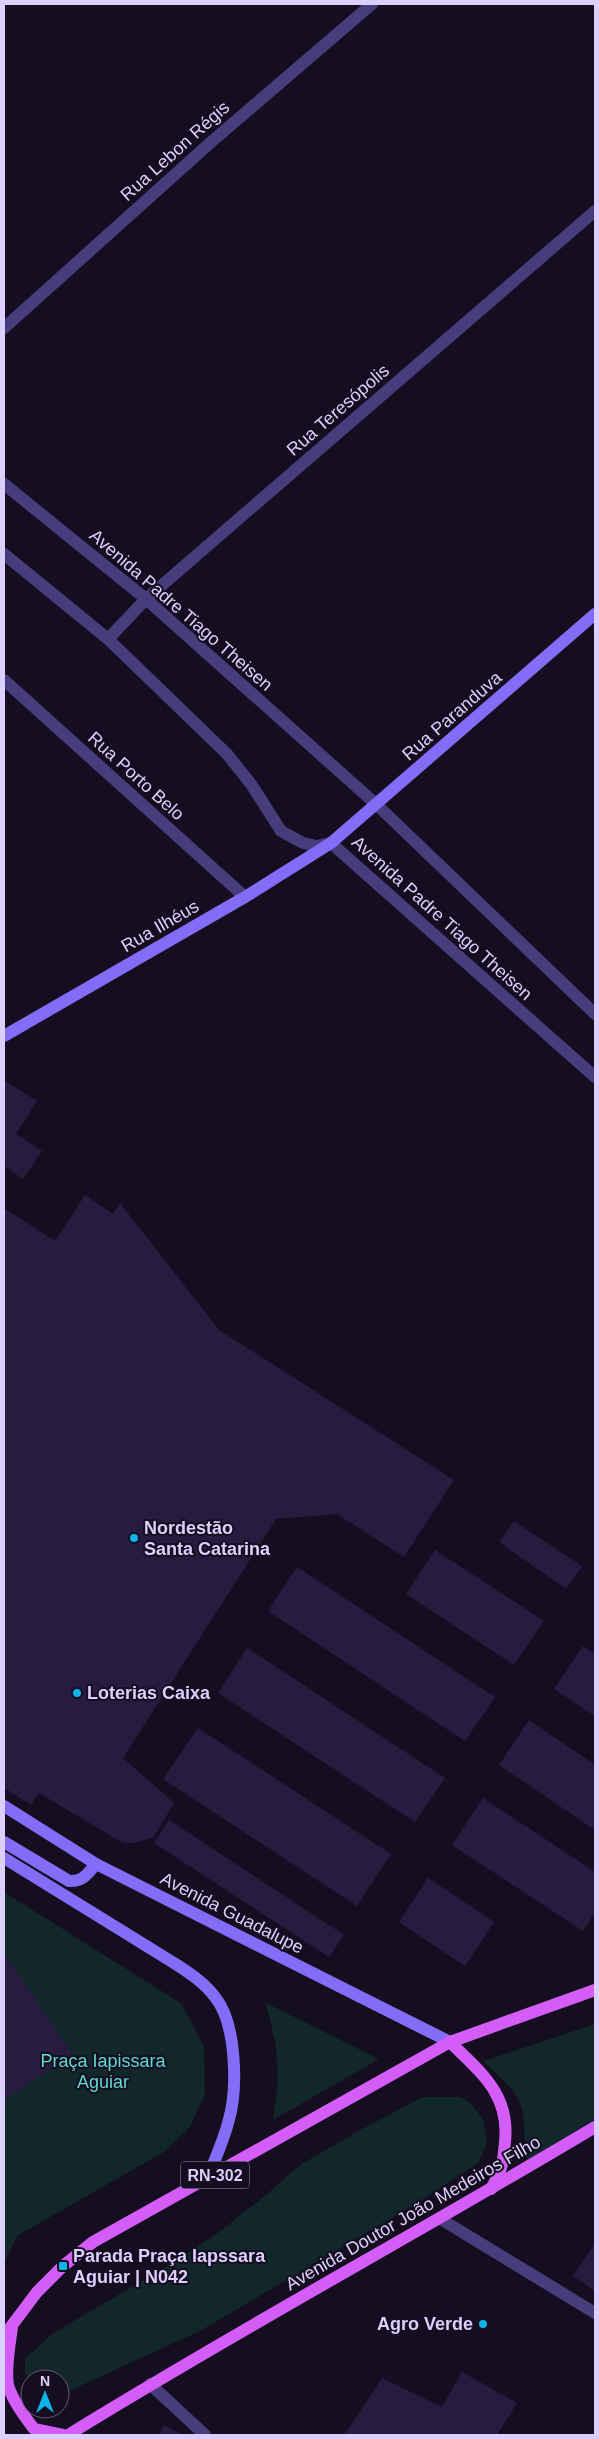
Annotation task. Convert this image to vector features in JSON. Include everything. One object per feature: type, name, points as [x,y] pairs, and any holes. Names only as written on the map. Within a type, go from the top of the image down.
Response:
[{"type":"main road","name":"Rua Paranduva","points":[[331,843],[595,614]]},
{"type":"main road","name":"Rua Ilhéus","points":[[4,1036],[246,897],[331,843]]},
{"type":"main road","name":"Avenida Guadalupe","points":[[4,1806],[96,1864],[450,2042]]},
{"type":"main road","points":[[4,1842],[69,1881],[77,1882],[84,1878],[96,1864]]},
{"type":"main road","points":[[4,1858],[174,1963],[202,1982],[216,1998],[226,2014],[234,2063],[233,2089],[229,2121],[207,2180]]},
{"type":"main road","name":"RN-302","points":[[8,2332],[36,2292],[63,2266],[93,2242],[207,2180],[450,2042],[595,1990]]},
{"type":"main road","points":[[450,2042],[482,2075],[503,2105],[507,2130],[503,2169],[491,2189]]},
{"type":"main road","name":"Avenida Doutor João Medeiros Filho","points":[[68,2435],[150,2384],[491,2189],[595,2127]]},
{"type":"main road","points":[[8,2332],[8,2385],[14,2398],[34,2429],[62,2435]]},
{"type":"street","name":"Rua Lebon Régis","points":[[4,328],[210,143],[372,4]]},
{"type":"street","name":"Rua Teresópolis","points":[[108,639],[146,599],[595,211]]},
{"type":"street","name":"Avenida Padre Tiago Theisen","points":[[4,484],[146,599],[377,805],[595,1014]]},
{"type":"street","name":"Avenida Padre Tiago Theisen","points":[[4,554],[108,639],[227,754],[251,784],[281,831],[303,844],[317,846],[331,843],[595,1077]]},
{"type":"street","name":"Rua Porto Belo","points":[[4,680],[246,897]]},
{"type":"street","points":[[439,2218],[595,2313]]},
{"type":"street","points":[[150,2384],[205,2435]]},
{"type":"green space","name":"Praça Iapissara Aguiar","points":[[4,1892],[182,2004],[204,2047],[205,2094],[190,2127],[164,2152],[17,2236],[4,2263]]},
{"type":"green space","points":[[266,2003],[379,2059],[273,2120],[278,2083],[276,2046]]},
{"type":"green space","points":[[595,2024],[595,2119],[527,2161],[521,2106],[515,2093],[483,2061]]},
{"type":"green space","points":[[423,2097],[461,2097],[470,2103],[483,2119],[487,2143],[478,2163],[417,2203],[200,2331],[70,2390],[70,2369],[25,2369],[25,2359],[52,2334],[164,2268],[219,2232],[300,2165],[362,2129]]},
{"type":"building","points":[[4,1080],[37,1101],[16,1134],[42,1151],[23,1179],[4,1166]]},
{"type":"building","name":"Nordestão Santa Catarina","points":[[85,1195],[113,1214],[120,1203],[219,1330],[454,1480],[404,1557],[337,1514],[276,1519],[123,1758],[174,1803],[154,1837],[134,1843],[123,1843],[39,1793],[31,1805],[4,1788],[4,1208],[55,1241]]},
{"type":"building","points":[[514,1521],[582,1566],[566,1589],[499,1542]]},
{"type":"building","points":[[435,1550],[544,1621],[514,1665],[406,1594]]},
{"type":"building","points":[[297,1567],[495,1697],[465,1741],[268,1611]]},
{"type":"building","points":[[583,1646],[595,1654],[595,1716],[554,1689]]},
{"type":"building","points":[[247,1648],[445,1778],[415,1822],[218,1693]]},
{"type":"building","points":[[529,1720],[595,1765],[595,1830],[499,1765]]},
{"type":"building","points":[[198,1728],[391,1854],[357,1906],[163,1779]]},
{"type":"building","points":[[483,1798],[595,1872],[595,1912],[583,1931],[452,1845]]},
{"type":"building","points":[[169,1820],[344,1935],[329,1957],[154,1843]]},
{"type":"building","points":[[428,1878],[494,1922],[465,1966],[399,1922]]},
{"type":"building","points":[[4,1953],[72,2054],[4,2100]]},
{"type":"building","points":[[595,2243],[595,2291],[573,2276]]},
{"type":"building","points":[[462,2372],[517,2403],[497,2435],[344,2435],[382,2378],[442,2407]]},
{"type":"building","points":[[164,2425],[182,2435],[159,2435]]},
{"type":"place","name":"Nordestão Santa Catarina","points":[[134,1538]]},
{"type":"place","name":"Loterias Caixa","points":[[77,1693]]},
{"type":"place","name":"Parada Praça Iapssara Aguiar | N042","points":[[63,2266]]},
{"type":"place","name":"Agro Verde","points":[[483,2324]]}]
